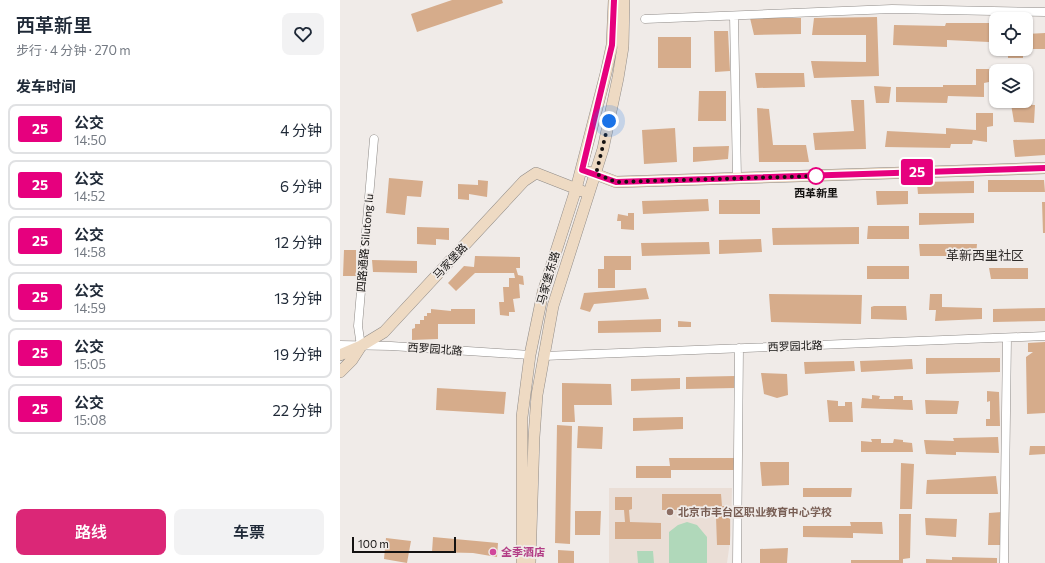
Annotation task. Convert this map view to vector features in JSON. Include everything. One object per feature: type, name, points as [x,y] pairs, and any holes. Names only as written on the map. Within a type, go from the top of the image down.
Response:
[{"type":"main road","name":"马家堡东路","points":[[522,563],[522,417],[530,356],[543,292],[582,170],[612,45],[614,0]]},
{"type":"main road","name":"马家堡东路","points":[[530,563],[534,437],[537,395],[553,306],[596,174],[618,78],[623,47],[624,0]]},
{"type":"main road","points":[[582,170],[616,182],[1045,168]]},
{"type":"main road","name":"马家堡路","points":[[340,355],[361,346],[384,332],[524,182],[536,173],[576,189]]},
{"type":"main road","points":[[576,189],[590,194]]},
{"type":"main road","name":"马家堡路","points":[[340,372],[352,360],[361,346]]},
{"type":"street","points":[[645,19],[892,8],[1045,12]]},
{"type":"street","points":[[734,16],[737,179]]},
{"type":"street","name":"四路通路 Silutong lu","points":[[361,346],[358,326],[374,140]]},
{"type":"street","name":"西罗园北路","points":[[544,356],[1045,336]]},
{"type":"street","points":[[1004,563],[1007,338]]},
{"type":"street","name":"西罗园北路","points":[[340,345],[530,356]]},
{"type":"street","points":[[737,563],[739,348]]},
{"type":"shaded area","name":"北京市丰台区职业教育中心学校","points":[[609,488],[732,488],[731,535],[727,563],[609,563]]},
{"type":"green space","points":[[687,522],[697,525],[707,537],[707,563],[669,563],[669,532],[678,525]]},
{"type":"green space","points":[[637,551],[653,551],[654,563],[638,563]]},
{"type":"building","points":[[452,0],[502,0],[503,3],[417,32],[411,14]]},
{"type":"building","points":[[877,17],[879,76],[814,78],[811,61],[866,62],[866,35],[812,35],[814,18]]},
{"type":"building","points":[[750,18],[801,18],[801,34],[754,35]]},
{"type":"building","points":[[946,23],[989,23],[989,42],[947,40],[947,47],[893,45],[894,25],[945,26]]},
{"type":"building","points":[[714,31],[728,31],[730,71],[715,72]]},
{"type":"building","points":[[1045,33],[1045,49],[1033,49],[1033,34]]},
{"type":"building","points":[[658,37],[691,37],[691,68],[658,68]]},
{"type":"building","points":[[1008,56],[1023,56],[1023,58],[1008,58]]},
{"type":"building","points":[[976,69],[989,69],[989,82],[984,83],[984,97],[948,96],[947,103],[896,102],[896,87],[976,85]]},
{"type":"building","points":[[755,73],[804,73],[805,87],[757,88]]},
{"type":"building","points":[[874,86],[891,87],[889,103],[876,103]]},
{"type":"building","points":[[699,91],[726,91],[726,121],[698,121]]},
{"type":"building","points":[[851,100],[864,100],[866,149],[815,150],[813,133],[854,131]]},
{"type":"building","points":[[1033,105],[1035,105],[1034,123],[1014,122],[1012,108],[1033,108]]},
{"type":"building","points":[[757,108],[769,109],[773,145],[806,145],[809,162],[759,162]]},
{"type":"building","points":[[976,113],[993,113],[993,126],[987,127],[987,142],[973,140],[972,144],[951,144],[950,148],[885,147],[887,131],[946,134],[946,128],[976,130]]},
{"type":"building","points":[[675,128],[677,162],[644,164],[642,130]]},
{"type":"building","points":[[1045,139],[1045,155],[1015,157],[1013,140]]},
{"type":"building","points":[[729,146],[728,159],[693,162],[693,147]]},
{"type":"building","points":[[389,178],[423,181],[421,197],[407,196],[405,215],[386,213]]},
{"type":"building","points":[[478,180],[488,181],[487,197],[469,194],[469,200],[458,199],[458,184],[478,185]]},
{"type":"building","points":[[988,180],[1044,180],[1045,192],[988,192]]},
{"type":"building","points":[[974,181],[974,193],[918,194],[917,183],[919,182]]},
{"type":"building","points":[[876,191],[908,191],[908,204],[877,205]]},
{"type":"building","points":[[708,199],[709,211],[643,214],[642,201]]},
{"type":"building","points":[[719,200],[760,200],[760,214],[719,214]]},
{"type":"building","points":[[1042,202],[1045,202],[1045,233],[1043,233]]},
{"type":"building","points":[[628,213],[634,213],[634,230],[621,229],[621,221],[617,221],[618,214],[628,216]]},
{"type":"building","points":[[919,213],[974,213],[974,223],[919,225]]},
{"type":"building","points":[[868,226],[909,226],[909,239],[867,239]]},
{"type":"building","points":[[417,227],[449,228],[449,240],[436,239],[436,245],[417,244]]},
{"type":"building","points":[[859,227],[859,244],[773,245],[772,228]]},
{"type":"building","points":[[761,239],[762,252],[719,254],[719,240]]},
{"type":"building","points":[[709,242],[710,254],[642,256],[641,243]]},
{"type":"building","points":[[919,244],[977,244],[976,256],[920,256]]},
{"type":"building","points":[[344,250],[356,250],[356,276],[343,276]]},
{"type":"building","points":[[475,256],[520,257],[520,268],[516,268],[518,275],[523,276],[524,285],[519,284],[520,298],[513,299],[515,312],[509,312],[509,316],[500,315],[499,302],[504,302],[503,287],[509,287],[509,278],[515,278],[514,273],[475,273],[456,291],[448,283],[464,266],[474,267]]},
{"type":"building","points":[[604,256],[631,256],[631,270],[615,270],[615,288],[598,288],[598,269],[604,269]]},
{"type":"building","points":[[372,260],[417,261],[417,273],[373,272]]},
{"type":"building","points":[[867,266],[909,266],[909,279],[867,279]]},
{"type":"building","points":[[989,268],[1028,268],[1028,279],[991,279]]},
{"type":"building","points":[[646,288],[649,299],[594,304],[590,312],[580,309],[584,293]]},
{"type":"building","points":[[769,294],[862,295],[861,324],[771,322]]},
{"type":"building","points":[[930,294],[942,294],[942,307],[982,308],[982,319],[935,321],[936,310],[929,310]]},
{"type":"building","points":[[906,306],[907,320],[871,319],[871,307]]},
{"type":"building","points":[[1045,308],[1045,321],[993,322],[993,309]]},
{"type":"building","points":[[431,309],[451,311],[451,309],[475,309],[475,324],[438,324],[438,339],[412,340],[412,329],[415,328],[415,324],[420,324],[420,320],[424,320],[424,316],[427,316],[427,313],[431,313]]},
{"type":"building","points":[[661,319],[661,332],[598,333],[598,321]]},
{"type":"building","points":[[678,321],[691,322],[691,327],[678,327]]},
{"type":"building","points":[[1045,342],[1045,413],[1027,414],[1026,357],[1033,352],[1028,352],[1028,343]]},
{"type":"building","points":[[926,358],[1000,358],[1000,372],[926,374]]},
{"type":"building","points":[[912,359],[913,369],[861,372],[860,361]]},
{"type":"building","points":[[854,361],[855,371],[805,374],[804,362]]},
{"type":"building","points":[[761,373],[787,374],[788,395],[777,398],[764,394]]},
{"type":"building","points":[[735,376],[735,388],[686,389],[686,377]]},
{"type":"building","points":[[680,378],[680,389],[631,391],[631,379]]},
{"type":"building","points":[[562,383],[611,384],[612,405],[574,405],[575,422],[562,422]]},
{"type":"building","points":[[437,388],[506,392],[504,414],[436,410]]},
{"type":"building","points":[[987,391],[999,392],[1000,426],[986,426],[986,419],[990,419],[990,401],[987,402]]},
{"type":"building","points":[[872,395],[880,396],[879,399],[894,399],[894,396],[903,396],[903,400],[912,400],[913,410],[861,408],[862,398],[872,399]]},
{"type":"building","points":[[827,400],[838,401],[838,406],[845,406],[845,402],[852,402],[853,422],[829,422]]},
{"type":"building","points":[[925,400],[959,401],[957,414],[926,414]]},
{"type":"building","points":[[683,417],[683,429],[633,431],[633,418]]},
{"type":"building","points":[[557,425],[572,426],[570,544],[555,543]]},
{"type":"building","points":[[578,426],[603,427],[602,449],[577,448]]},
{"type":"building","points":[[998,437],[999,453],[956,452],[956,455],[926,454],[924,440],[954,441],[953,438]]},
{"type":"building","points":[[871,439],[881,439],[881,443],[893,443],[894,439],[903,440],[903,442],[912,443],[913,452],[861,452],[861,441],[872,442]]},
{"type":"building","points":[[1030,446],[1045,446],[1045,454],[1029,455]]},
{"type":"building","points":[[669,458],[735,458],[735,470],[671,470],[671,478],[636,478],[636,466],[670,466]]},
{"type":"building","points":[[760,462],[789,462],[789,485],[762,486]]},
{"type":"building","points":[[901,463],[914,464],[912,509],[900,509]]},
{"type":"building","points":[[996,476],[998,494],[926,494],[927,480]]},
{"type":"building","points":[[803,488],[852,488],[851,497],[803,497]]},
{"type":"building","points":[[662,494],[721,494],[722,506],[730,506],[730,545],[717,545],[716,517],[721,517],[721,510],[662,510]]},
{"type":"building","points":[[615,497],[632,497],[632,509],[629,510],[630,522],[661,523],[661,539],[615,539],[615,522],[625,522],[624,510],[615,510]]},
{"type":"building","points":[[575,511],[601,511],[600,535],[575,535]]},
{"type":"building","points":[[1002,512],[1000,545],[988,545],[989,513]]},
{"type":"building","points":[[899,514],[911,514],[910,558],[903,559],[903,563],[851,563],[851,560],[899,560]]},
{"type":"building","points":[[925,518],[957,519],[956,537],[926,535]]},
{"type":"building","points":[[850,522],[882,522],[883,534],[853,533],[853,538],[803,537],[803,526],[851,526]]},
{"type":"building","points":[[433,537],[498,543],[497,557],[473,553],[432,552]]},
{"type":"building","points":[[386,538],[411,541],[407,563],[384,559]]},
{"type":"building","points":[[788,548],[787,563],[760,563],[760,549]]},
{"type":"building","points":[[558,550],[574,551],[574,563],[558,563]]},
{"type":"building","points":[[952,557],[997,558],[997,563],[926,563],[926,559],[952,560]]},
{"type":"bus line","name":"25","points":[[614,0],[612,45],[582,170],[604,176],[616,182],[1045,168]]},
{"type":"place","name":"西革新里","points":[[816,176]]},
{"type":"place","name":"北京市丰台区职业教育中心学校","points":[[670,512]]},
{"type":"place","name":"全季酒店","points":[[493,552]]},
{"type":"district","name":"革新西里社区","points":[[985,255]]},
{"type":"route","points":[[609,121],[596,174],[616,182],[816,176]]}]
